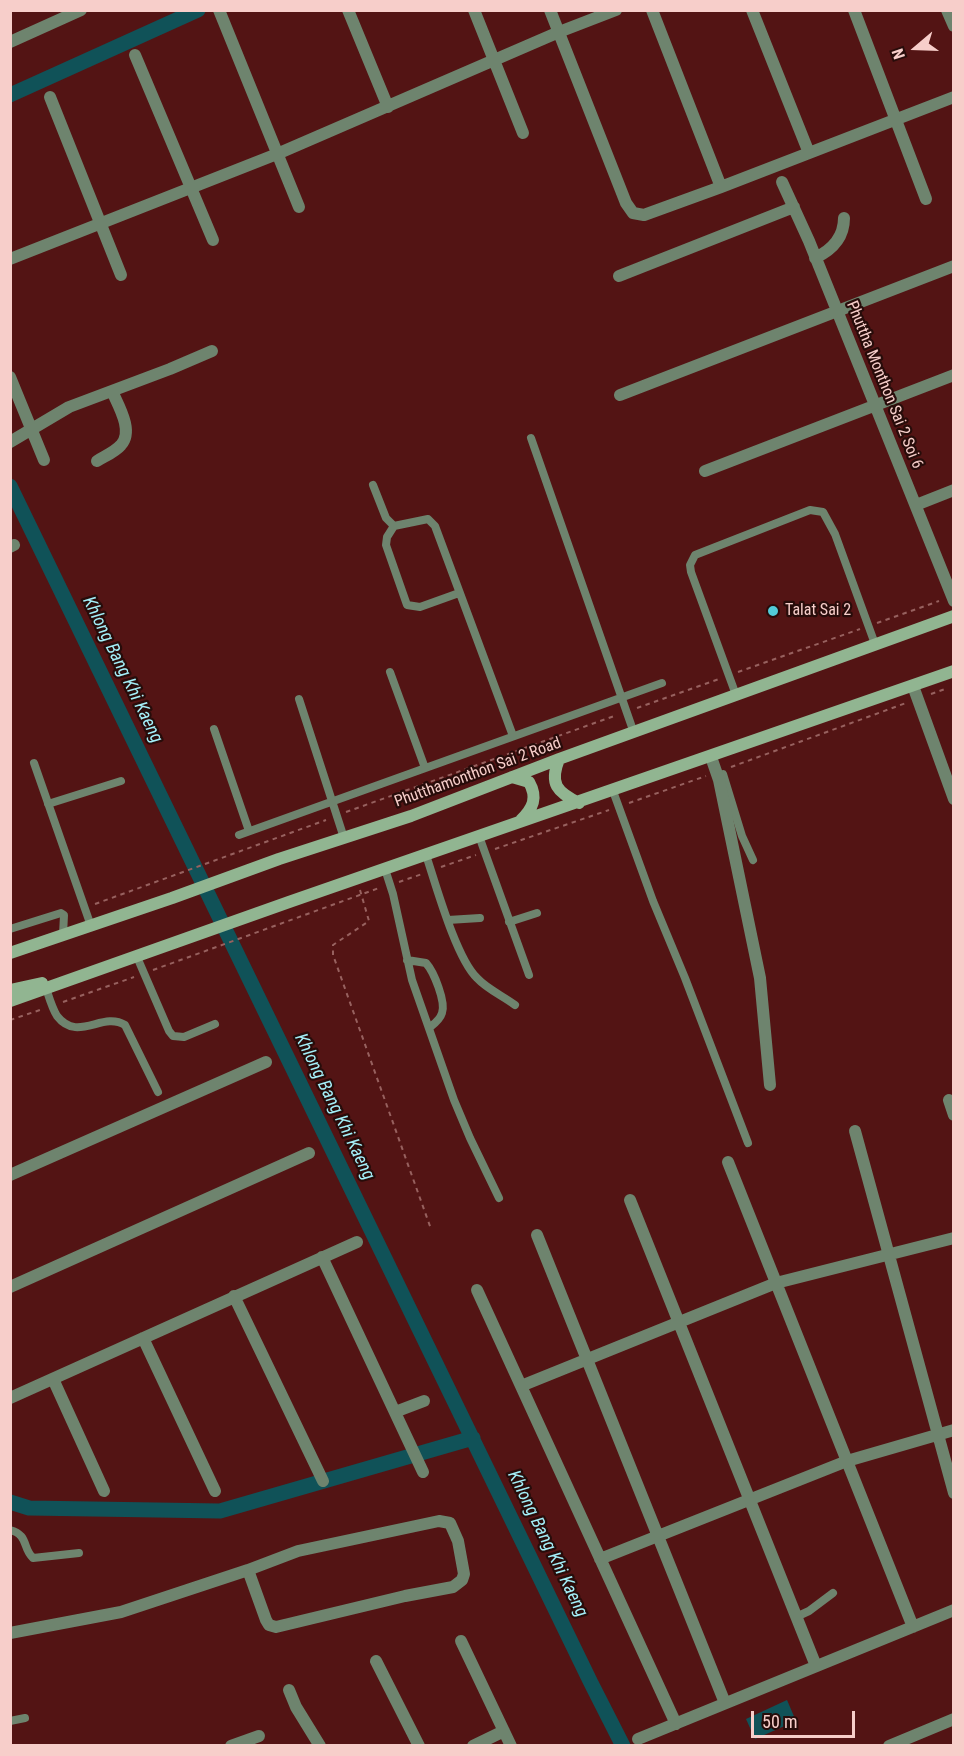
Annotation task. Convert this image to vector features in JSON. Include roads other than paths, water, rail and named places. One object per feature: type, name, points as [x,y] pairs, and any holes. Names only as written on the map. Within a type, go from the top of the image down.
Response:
[{"type":"main road","name":"Phutthamonthon Sai 2 Road","points":[[10,953],[279,859],[411,816],[559,759],[954,616]]},
{"type":"main road","points":[[10,1001],[954,671]]},
{"type":"main road","points":[[559,759],[555,770],[558,789],[579,803]]},
{"type":"main road","points":[[512,777],[529,782],[535,799],[532,808],[520,821]]},
{"type":"main road","points":[[10,990],[93,972]]},
{"type":"street","points":[[10,42],[81,10]]},
{"type":"street","points":[[219,10],[299,207]]},
{"type":"street","points":[[348,10],[388,107]]},
{"type":"street","points":[[474,10],[523,133]]},
{"type":"street","points":[[550,10],[626,203],[633,213],[644,215],[954,97]]},
{"type":"street","points":[[10,259],[277,154],[493,59],[616,10]]},
{"type":"street","points":[[652,10],[721,187]]},
{"type":"street","points":[[753,10],[809,153]]},
{"type":"street","points":[[854,10],[926,199]]},
{"type":"street","points":[[947,10],[954,26]]},
{"type":"street","points":[[135,55],[213,240]]},
{"type":"street","points":[[50,97],[121,275]]},
{"type":"street","name":"Phuttha Monthon Sai 2 Soi 6","points":[[782,182],[953,599]]},
{"type":"street","points":[[619,276],[794,207]]},
{"type":"street","points":[[815,258],[828,252],[833,246],[844,229],[844,218]]},
{"type":"street","points":[[620,395],[954,266]]},
{"type":"street","points":[[10,442],[69,407],[212,351]]},
{"type":"street","points":[[705,471],[954,375]]},
{"type":"street","points":[[10,377],[44,460]]},
{"type":"street","points":[[97,461],[122,445],[125,439],[126,428],[122,413],[112,391]]},
{"type":"street","points":[[916,505],[954,490]]},
{"type":"street","points":[[913,686],[954,799]]},
{"type":"street","points":[[714,756],[719,771],[760,978],[770,1085]]},
{"type":"street","points":[[10,1175],[266,1062]]},
{"type":"street","points":[[949,1100],[954,1115]]},
{"type":"street","points":[[855,1131],[954,1493]]},
{"type":"street","points":[[10,1287],[309,1153]]},
{"type":"street","points":[[728,1162],[913,1627]]},
{"type":"street","points":[[630,1200],[816,1666]]},
{"type":"street","points":[[537,1235],[725,1703]]},
{"type":"street","points":[[521,1386],[776,1283],[954,1238]]},
{"type":"street","points":[[10,1398],[357,1242]]},
{"type":"street","points":[[322,1257],[423,1472]]},
{"type":"street","points":[[477,1290],[676,1724]]},
{"type":"street","points":[[234,1296],[323,1481]]},
{"type":"street","points":[[144,1338],[215,1491]]},
{"type":"street","points":[[52,1379],[104,1491]]},
{"type":"street","points":[[395,1412],[424,1401]]},
{"type":"street","points":[[600,1559],[847,1461],[954,1430]]},
{"type":"street","points":[[10,1633],[121,1612],[298,1551],[439,1521],[450,1523],[454,1531],[464,1574],[462,1580],[453,1587],[405,1596],[276,1627],[270,1625],[266,1620],[248,1570]]},
{"type":"street","points":[[638,1739],[954,1610]]},
{"type":"street","points":[[460,1641],[511,1746]]},
{"type":"street","points":[[376,1661],[419,1746]]},
{"type":"street","points":[[289,1690],[296,1707],[320,1746]]},
{"type":"street","points":[[889,1746],[954,1719]]},
{"type":"street","points":[[474,1746],[504,1731]]},
{"type":"street","points":[[231,1746],[259,1736]]},
{"type":"lane","points":[[531,438],[634,733]]},
{"type":"lane","points":[[374,485],[386,518],[394,526]]},
{"type":"lane","points":[[736,695],[690,573],[690,565],[695,555],[810,510],[823,512],[835,534],[875,644]]},
{"type":"lane","points":[[459,593],[420,607],[407,605],[386,545],[387,537],[394,526],[428,519],[435,526],[513,736]]},
{"type":"lane","points":[[390,672],[425,768]]},
{"type":"lane","points":[[239,835],[662,683]]},
{"type":"lane","points":[[298,699],[344,838]]},
{"type":"lane","points":[[214,729],[249,831]]},
{"type":"lane","points":[[34,763],[91,926]]},
{"type":"lane","points":[[719,771],[753,860]]},
{"type":"lane","points":[[48,804],[121,781]]},
{"type":"lane","points":[[613,791],[653,901],[748,1143]]},
{"type":"lane","points":[[479,836],[529,975]]},
{"type":"lane","points":[[426,855],[462,957],[478,980],[515,1005]]},
{"type":"lane","points":[[385,869],[403,933],[407,960],[429,1028],[470,1138],[499,1198]]},
{"type":"lane","points":[[10,929],[61,913],[64,915],[63,935]]},
{"type":"lane","points":[[509,922],[537,913]]},
{"type":"lane","points":[[448,920],[480,918]]},
{"type":"lane","points":[[137,957],[173,1036],[184,1037],[215,1024]]},
{"type":"lane","points":[[407,960],[426,963],[438,987],[444,1006],[443,1012],[429,1028]]},
{"type":"lane","points":[[46,988],[56,1014],[67,1025],[80,1028],[108,1021],[125,1025],[158,1092]]},
{"type":"lane","points":[[10,1530],[18,1532],[25,1540],[27,1553],[33,1558],[79,1553]]},
{"type":"lane","points":[[796,1617],[833,1593]]},
{"type":"lane","points":[[10,1721],[25,1718]]},
{"type":"water","points":[[787,1700],[796,1721],[755,1739],[746,1719]]},
{"type":"waterway","points":[[10,95],[198,10]]},
{"type":"waterway","name":"Khlong Bang Khi Kaeng","points":[[10,486],[623,1746]]},
{"type":"waterway","points":[[10,1502],[29,1508],[220,1511],[473,1438]]},
{"type":"place","name":"Talat Sai 2","points":[[773,611]]}]
